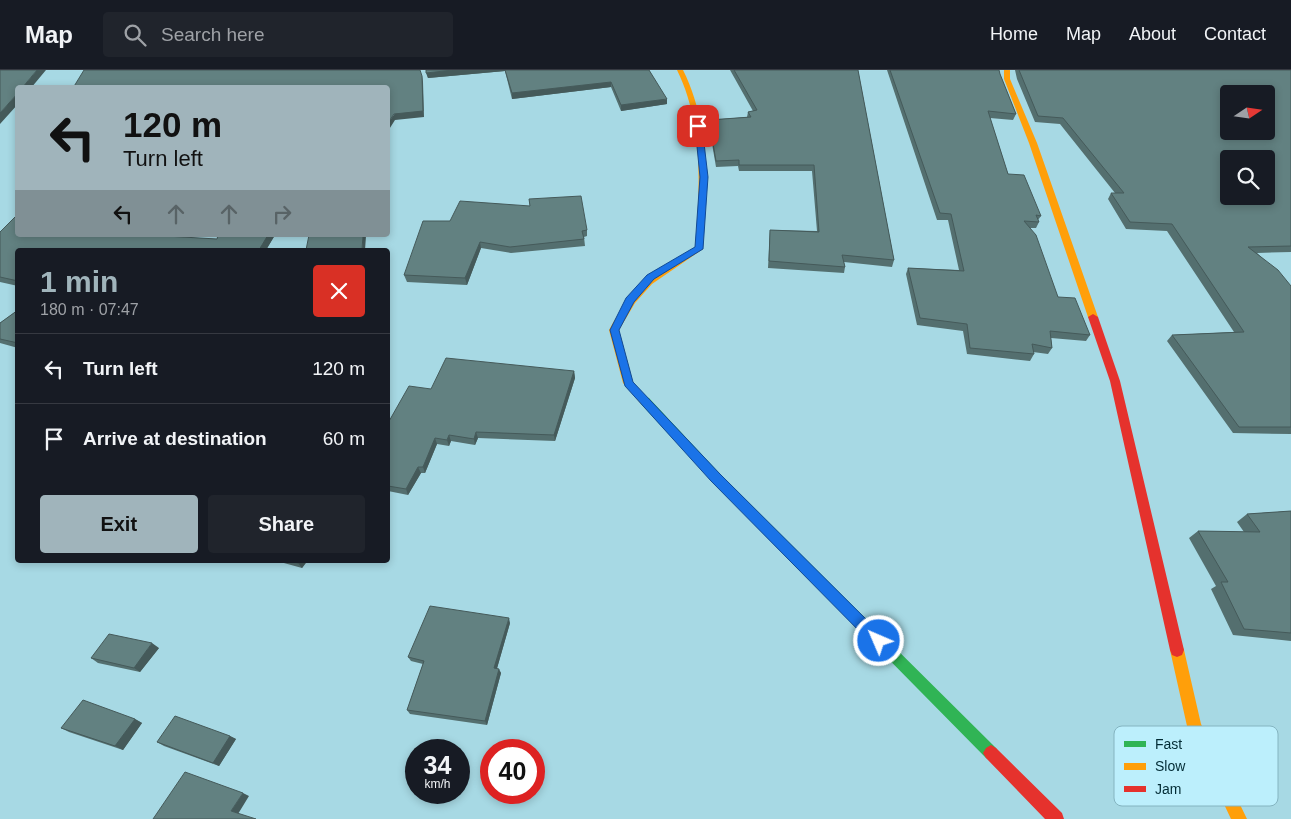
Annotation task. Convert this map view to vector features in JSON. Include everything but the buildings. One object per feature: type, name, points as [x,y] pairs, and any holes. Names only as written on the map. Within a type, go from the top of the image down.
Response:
[{"type":"street","points":[[680,70],[685,77],[698,126],[703,169],[699,249],[651,277],[630,301],[614,330],[628,383],[716,477],[1056,819]]},
{"type":"street","points":[[1007,70],[1007,79],[1033,143],[1116,381],[1194,726]]},
{"type":"street","points":[[1233,806],[1239,819]]},
{"type":"traffic: fast","points":[[645,401],[716,477],[991,753]]},
{"type":"traffic: slow","points":[[645,401],[628,383],[614,330],[631,301],[640,290],[658,274],[699,249],[702,206],[699,133],[689,88],[680,70]]},
{"type":"traffic: slow","points":[[1007,70],[1007,79],[1033,143],[1093,317]]},
{"type":"traffic: slow","points":[[1177,650],[1194,726]]},
{"type":"traffic: slow","points":[[1233,806],[1239,819]]},
{"type":"traffic: jam","points":[[1093,317],[1115,381],[1177,650]]},
{"type":"traffic: jam","points":[[991,753],[1056,819]]},
{"type":"route","points":[[698,126],[704,177],[699,249],[651,277],[630,301],[614,330],[628,383],[716,477],[879,641]]}]
